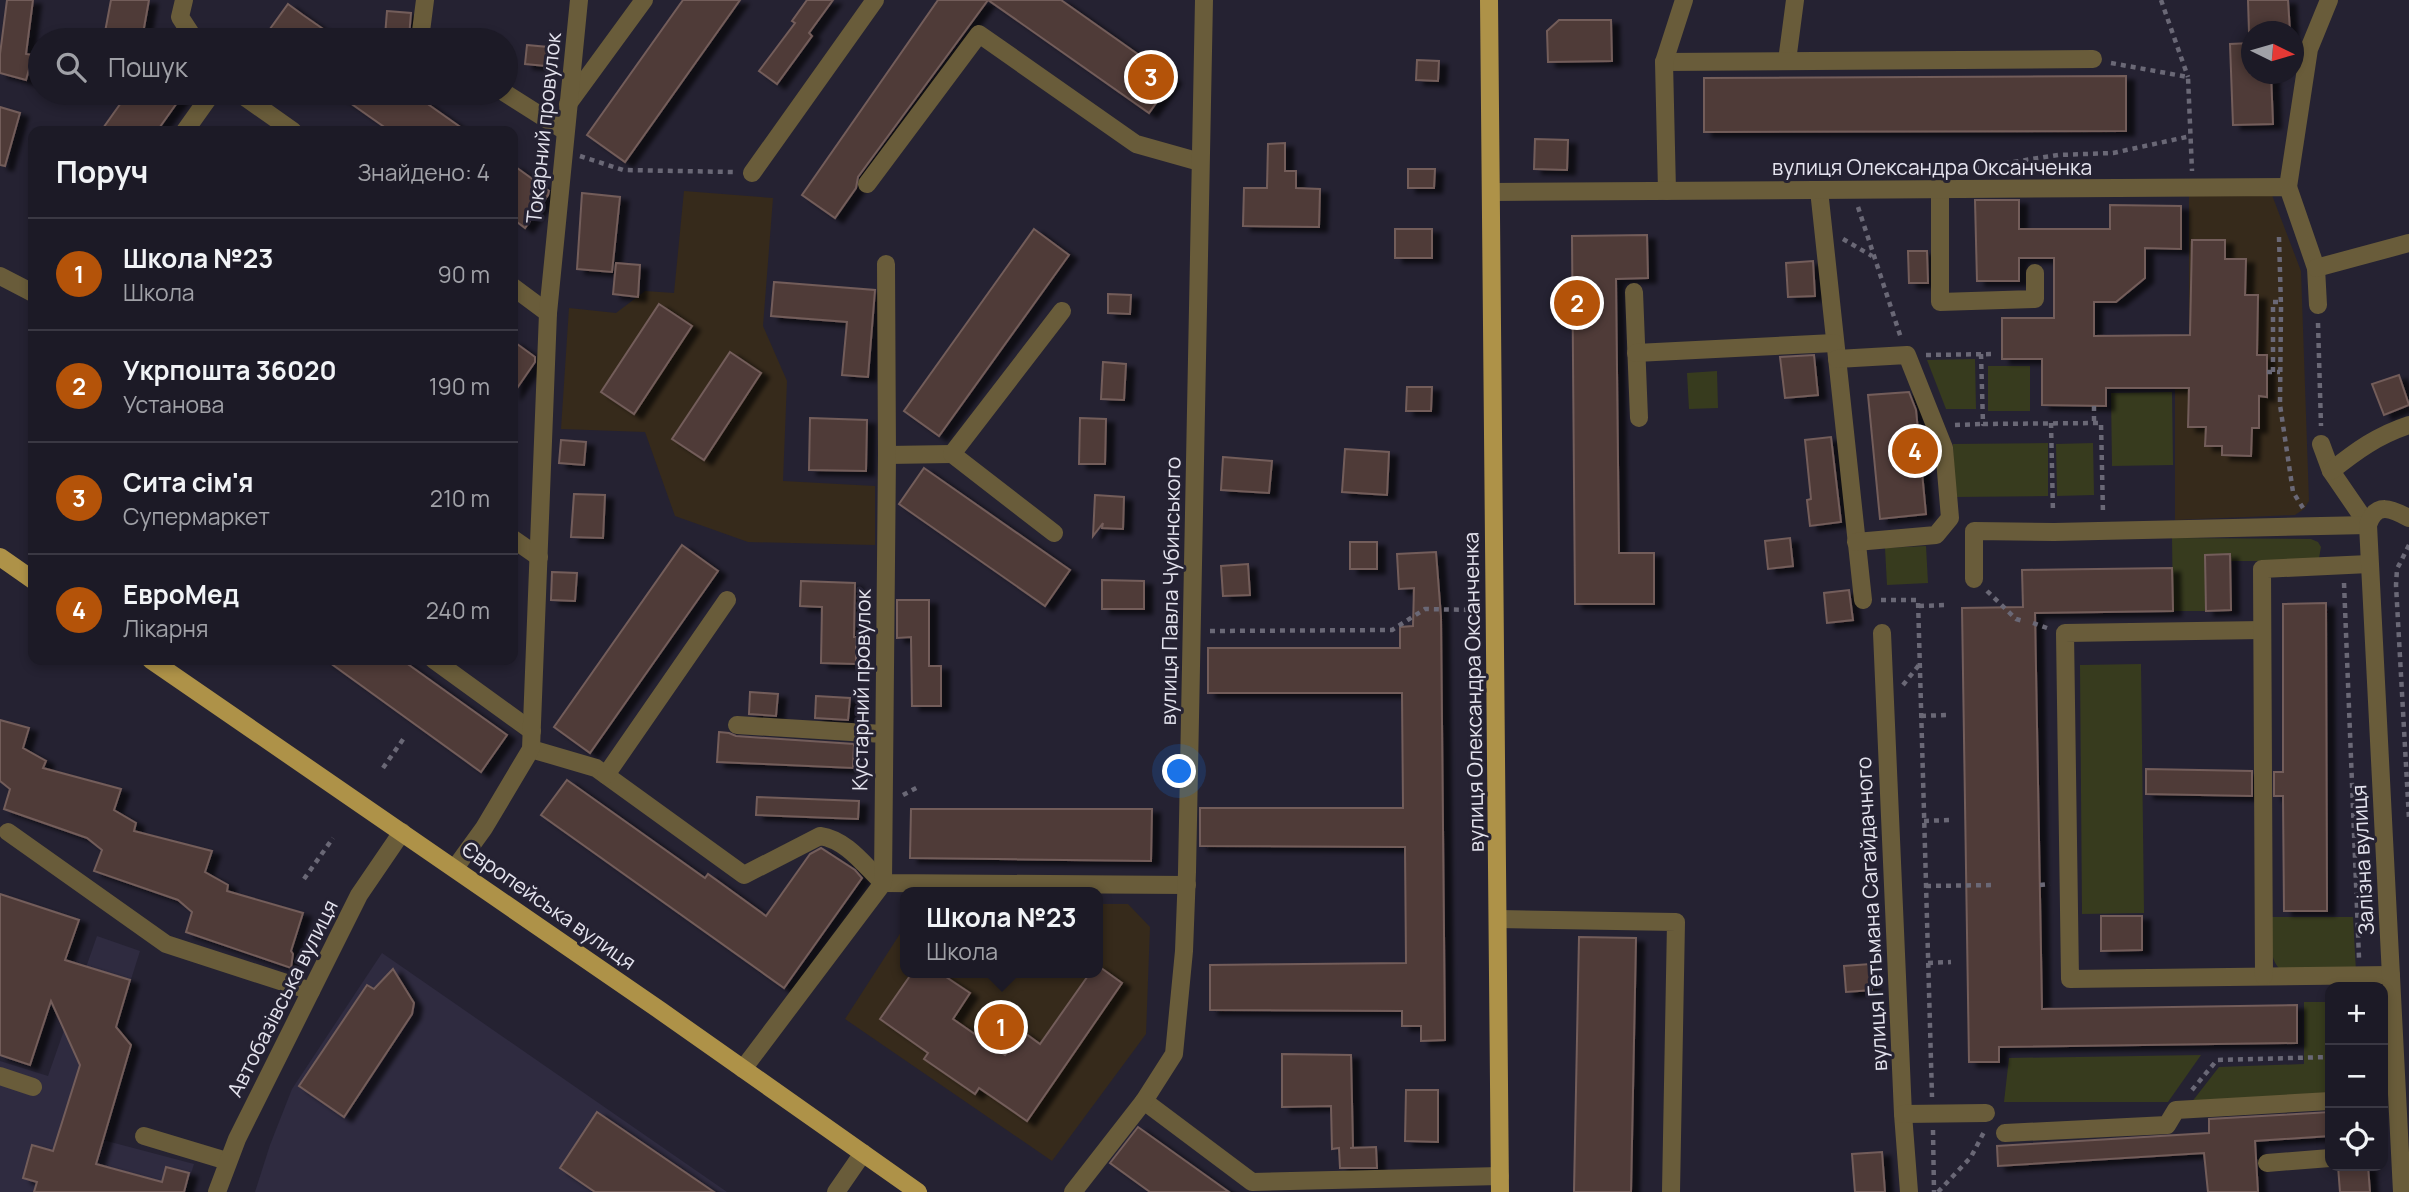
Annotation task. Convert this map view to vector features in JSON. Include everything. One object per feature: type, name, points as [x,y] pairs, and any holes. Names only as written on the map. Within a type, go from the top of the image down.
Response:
[{"type":"main road","name":"вулиця Олександра Оксанченка","points":[[1489,0],[1500,1184]]},
{"type":"main road","points":[[0,557],[28,577]]},
{"type":"main road","name":"Європейська вулиця","points":[[158,665],[455,868],[918,1192]]},
{"type":"street","points":[[423,28],[425,0]]},
{"type":"street","name":"Токарний провулок","points":[[455,868],[484,828],[531,740],[548,313],[579,0]]},
{"type":"street","points":[[567,105],[645,0]]},
{"type":"street","points":[[752,173],[875,0]]},
{"type":"street","name":"вулиця Павла Чубинського","points":[[1073,1192],[1144,1101],[1174,1054],[1187,885],[1205,0]]},
{"type":"street","points":[[1667,191],[1664,62],[1684,0]]},
{"type":"street","points":[[1787,61],[1795,0]]},
{"type":"street","points":[[2318,305],[2316,268],[2288,187],[2309,49],[2329,0]]},
{"type":"street","points":[[182,9],[190,28]]},
{"type":"street","points":[[867,184],[979,34],[1136,144],[1200,162]]},
{"type":"street","points":[[1664,62],[2092,59]]},
{"type":"street","points":[[518,101],[565,131]]},
{"type":"street","points":[[189,126],[203,105]]},
{"type":"street","points":[[256,105],[286,126]]},
{"type":"street","name":"вулиця Олександра Оксанченка","points":[[1491,192],[2288,187]]},
{"type":"street","points":[[1819,190],[1863,600]]},
{"type":"street","points":[[1940,190],[1940,302],[2035,299],[2035,274]]},
{"type":"street","points":[[2316,268],[2409,243]]},
{"type":"street","name":"Кустарний провулок","points":[[883,883],[886,264]]},
{"type":"street","points":[[0,276],[28,290]]},
{"type":"street","points":[[518,291],[548,313]]},
{"type":"street","points":[[1634,292],[1639,418]]},
{"type":"street","points":[[952,454],[1062,311]]},
{"type":"street","points":[[1636,353],[1836,351],[1907,355],[1944,448],[1950,518],[1936,535],[1856,542]]},
{"type":"street","points":[[2331,471],[2358,449],[2385,433],[2409,425]]},
{"type":"street","points":[[2321,444],[2331,471],[2368,525]]},
{"type":"street","points":[[887,455],[952,454],[1054,533]]},
{"type":"street","points":[[2368,525],[2372,514],[2379,509],[2390,509],[2409,519]]},
{"type":"street","points":[[1975,579],[1974,531],[2054,532],[2368,525]]},
{"type":"street","name":"Залізна вулиця","points":[[2368,525],[2391,975],[2391,1154],[2402,1192]]},
{"type":"street","points":[[518,542],[539,556]]},
{"type":"street","points":[[2264,976],[2262,569],[2369,565]]},
{"type":"street","points":[[606,775],[727,600]]},
{"type":"street","points":[[2262,630],[2065,633],[2070,979],[2391,975]]},
{"type":"street","name":"вулиця Гетьмана Сагайдачного","points":[[1882,633],[1903,1114],[1909,1192]]},
{"type":"street","points":[[440,665],[531,740],[596,768],[744,875],[820,836],[843,844],[883,883],[1187,885]]},
{"type":"street","points":[[737,725],[883,734]]},
{"type":"street","points":[[8,832],[166,944],[311,991]]},
{"type":"street","name":"Автобазівська вулиця","points":[[217,1192],[227,1161],[359,895],[402,832]]},
{"type":"street","points":[[743,1069],[883,883]]},
{"type":"street","points":[[1498,919],[1676,922],[1671,1192]]},
{"type":"street","points":[[0,1076],[33,1087]]},
{"type":"street","points":[[1144,1101],[1248,1187],[1500,1184]]},
{"type":"street","points":[[2005,1133],[2167,1125],[2176,1110],[2325,1101]]},
{"type":"street","points":[[1903,1114],[1986,1113]]},
{"type":"street","points":[[144,1136],[227,1161]]},
{"type":"street","points":[[836,1192],[863,1153]]},
{"type":"street","points":[[2267,1163],[2325,1158]]},
{"type":"path","points":[[2161,0],[2188,77],[2193,188]]},
{"type":"path","points":[[2092,59],[2188,77]]},
{"type":"path","points":[[1966,169],[2058,155],[2113,153],[2191,136]]},
{"type":"path","points":[[562,151],[623,170],[752,173]]},
{"type":"path","points":[[1856,202],[1907,355],[1996,354]]},
{"type":"path","points":[[1822,227],[1873,257]]},
{"type":"path","points":[[2279,237],[2280,405],[2293,492],[2315,526]]},
{"type":"path","points":[[2280,372],[2270,372],[2273,302],[2281,302]]},
{"type":"path","points":[[2318,305],[2321,444]]},
{"type":"path","points":[[1981,354],[1983,424]]},
{"type":"path","points":[[2094,406],[2094,422]]},
{"type":"path","points":[[2051,423],[2054,532]]},
{"type":"path","points":[[1935,426],[2101,423],[2103,530]]},
{"type":"path","points":[[2409,545],[2397,569],[2396,584],[2409,819]]},
{"type":"path","points":[[2336,565],[2346,586],[2360,975]]},
{"type":"path","points":[[1975,579],[2016,619],[2023,621]]},
{"type":"path","points":[[1863,600],[1918,600],[1936,1192]]},
{"type":"path","points":[[1918,606],[1946,605]]},
{"type":"path","points":[[1192,631],[1392,630],[1425,609],[1476,610]]},
{"type":"path","points":[[1921,716],[1947,715]]},
{"type":"path","points":[[383,768],[404,737]]},
{"type":"path","points":[[1924,821],[1949,820]]},
{"type":"path","points":[[304,878],[333,838]]},
{"type":"path","points":[[1926,886],[1996,886]]},
{"type":"path","points":[[1928,963],[1951,961]]},
{"type":"path","points":[[2176,1110],[2217,1060],[2325,1057]]},
{"type":"path","points":[[1936,1192],[1971,1157],[1993,1113],[1986,1113]]},
{"type":"shaded area","points":[[684,191],[773,198],[763,326],[787,381],[783,481],[875,486],[875,545],[748,542],[675,516],[645,432],[561,429],[569,308],[616,313],[645,291],[674,293]]},
{"type":"shaded area","points":[[2189,195],[2272,195],[2301,271],[2309,501],[2304,509],[2295,515],[2175,520],[2175,361],[2189,348]]},
{"type":"shaded area","points":[[1103,904],[1128,904],[1150,927],[1146,1034],[1052,1161],[845,1019],[900,934],[900,978],[1103,978]]},
{"type":"shaded area","points":[[97,936],[140,951],[116,1027],[131,1045],[103,1140],[194,1164],[185,1192],[0,1192],[0,1061],[48,1076]]},
{"type":"shaded area","points":[[382,953],[727,1192],[255,1192],[292,1089]]},
{"type":"green space","points":[[1975,359],[1976,409],[1946,409],[1927,360]]},
{"type":"green space","points":[[1988,366],[2030,366],[2030,411],[1988,411]]},
{"type":"green space","points":[[1717,371],[1718,408],[1689,409],[1687,373]]},
{"type":"green space","points":[[2172,392],[2173,465],[2112,466],[2111,393]]},
{"type":"green space","points":[[2048,443],[2048,496],[1954,497],[1953,444]]},
{"type":"green space","points":[[2093,443],[2094,495],[2057,496],[2056,444]]},
{"type":"green space","points":[[2172,538],[2311,539],[2321,547],[2319,558],[2312,561],[2230,561],[2230,554],[2206,555],[2206,611],[2173,611]]},
{"type":"green space","points":[[1926,546],[1928,583],[1887,585],[1885,548]]},
{"type":"green space","points":[[2141,664],[2144,913],[2082,914],[2080,665]]},
{"type":"green space","points":[[2270,917],[2353,917],[2356,971],[2283,972],[2272,954]]},
{"type":"green space","points":[[2304,1002],[2325,1002],[2325,1095],[2191,1103],[2219,1067],[2304,1064]]},
{"type":"green space","points":[[2201,1055],[2168,1102],[2004,1102],[2009,1058]]},
{"type":"building","points":[[7,0],[33,0],[28,28],[26,80],[0,73]]},
{"type":"building","points":[[111,0],[149,0],[144,28],[106,28]]},
{"type":"building","points":[[683,0],[740,0],[625,162],[587,135]]},
{"type":"building","points":[[807,0],[833,0],[809,33],[812,36],[777,84],[759,71],[795,23],[792,21]]},
{"type":"building","points":[[938,0],[988,0],[858,177],[856,188],[835,218],[802,195]]},
{"type":"building","points":[[988,0],[1061,0],[1173,79],[1149,113]]},
{"type":"building","points":[[2248,0],[2288,0],[2289,21],[2249,21]]},
{"type":"building","points":[[288,4],[322,28],[271,28]]},
{"type":"building","points":[[387,11],[411,13],[410,28],[386,28]]},
{"type":"building","points":[[1559,20],[1611,20],[1612,61],[1548,62],[1547,31]]},
{"type":"building","points":[[2241,43],[2241,84],[2271,84],[2273,124],[2233,125],[2230,44]]},
{"type":"building","points":[[527,45],[548,47],[546,66],[525,64]]},
{"type":"building","points":[[1417,60],[1439,61],[1438,81],[1416,80]]},
{"type":"building","points":[[2126,76],[2126,131],[1704,132],[1704,78]]},
{"type":"building","points":[[119,105],[175,105],[161,126],[105,126]]},
{"type":"building","points":[[353,105],[429,105],[459,126],[383,126]]},
{"type":"building","points":[[0,107],[20,113],[5,166],[0,165]]},
{"type":"building","points":[[1535,139],[1568,140],[1567,170],[1534,169]]},
{"type":"building","points":[[1285,143],[1285,171],[1296,171],[1296,188],[1320,189],[1319,227],[1243,226],[1244,188],[1267,188],[1268,144]]},
{"type":"building","points":[[518,169],[549,191],[525,228],[518,223]]},
{"type":"building","points":[[1408,169],[1435,169],[1434,188],[1408,188]]},
{"type":"building","points":[[582,193],[620,197],[612,272],[577,269]]},
{"type":"building","points":[[1975,200],[2019,200],[2019,229],[2110,229],[2110,205],[2181,206],[2181,249],[2145,248],[2145,278],[2116,302],[2094,302],[2094,336],[2190,335],[2192,240],[2225,240],[2225,259],[2246,259],[2245,295],[2258,295],[2257,355],[2267,355],[2267,397],[2259,396],[2259,428],[2252,428],[2251,456],[2222,455],[2222,446],[2205,446],[2206,427],[2188,427],[2189,388],[2106,388],[2106,406],[2042,405],[2042,359],[2002,359],[2002,318],[2054,318],[2054,258],[2019,258],[2019,281],[1977,281]]},
{"type":"building","points":[[1034,229],[1069,255],[939,436],[904,411]]},
{"type":"building","points":[[1395,229],[1432,229],[1432,258],[1395,258]]},
{"type":"building","points":[[1647,235],[1648,278],[1616,279],[1619,553],[1654,553],[1654,604],[1575,604],[1572,236]]},
{"type":"building","points":[[1908,251],[1927,251],[1928,283],[1909,283]]},
{"type":"building","points":[[1813,261],[1815,296],[1788,297],[1786,263]]},
{"type":"building","points":[[616,263],[640,265],[638,297],[613,294]]},
{"type":"building","points":[[774,282],[875,290],[868,377],[842,375],[847,322],[771,316]]},
{"type":"building","points":[[1108,294],[1131,295],[1130,314],[1108,313]]},
{"type":"building","points":[[659,304],[692,326],[634,414],[601,392]]},
{"type":"building","points":[[518,345],[535,357],[535,362],[518,387]]},
{"type":"building","points":[[730,352],[761,373],[704,460],[672,439]]},
{"type":"building","points":[[1814,355],[1818,395],[1785,398],[1780,357]]},
{"type":"building","points":[[1103,362],[1126,364],[1124,400],[1101,399]]},
{"type":"building","points":[[2399,375],[2409,405],[2384,415],[2372,384]]},
{"type":"building","points":[[1407,387],[1432,387],[1431,411],[1406,411]]},
{"type":"building","points":[[1909,392],[1916,410],[1926,514],[1880,519],[1868,395]]},
{"type":"building","points":[[810,418],[867,420],[866,471],[809,470]]},
{"type":"building","points":[[1080,418],[1106,419],[1105,464],[1079,464]]},
{"type":"building","points":[[1831,437],[1841,522],[1810,526],[1807,500],[1811,499],[1805,440]]},
{"type":"building","points":[[561,440],[586,442],[584,465],[559,463]]},
{"type":"building","points":[[1345,449],[1389,452],[1387,495],[1342,492]]},
{"type":"building","points":[[1223,457],[1272,461],[1269,493],[1221,490]]},
{"type":"building","points":[[924,468],[1070,570],[1045,606],[899,504]]},
{"type":"building","points":[[574,494],[605,495],[603,538],[571,537]]},
{"type":"building","points":[[1095,495],[1124,497],[1123,529],[1102,528],[1103,523],[1093,536]]},
{"type":"building","points":[[1790,538],[1793,566],[1768,569],[1765,541]]},
{"type":"building","points":[[1350,542],[1377,542],[1377,569],[1350,569]]},
{"type":"building","points":[[682,545],[718,571],[590,753],[554,727]]},
{"type":"building","points":[[1436,552],[1441,617],[1445,1040],[1421,1041],[1421,1026],[1402,1026],[1402,1011],[1210,1010],[1210,965],[1406,963],[1405,847],[1200,846],[1200,808],[1403,808],[1402,693],[1208,693],[1208,648],[1400,648],[1400,627],[1413,626],[1414,588],[1399,589],[1397,554]]},
{"type":"building","points":[[2230,554],[2231,610],[2206,611],[2205,555]]},
{"type":"building","points":[[1248,564],[1250,595],[1223,596],[1221,566]]},
{"type":"building","points":[[2172,568],[2173,611],[2035,613],[2042,1009],[2297,1005],[2297,1043],[1999,1047],[1999,1062],[1969,1062],[1962,608],[2023,607],[2022,570]]},
{"type":"building","points":[[552,572],[577,573],[575,601],[551,600]]},
{"type":"building","points":[[1102,580],[1144,581],[1144,609],[1102,609]]},
{"type":"building","points":[[801,581],[855,583],[856,664],[821,663],[822,607],[800,606]]},
{"type":"building","points":[[1849,590],[1853,620],[1827,623],[1824,593]]},
{"type":"building","points":[[897,600],[929,600],[929,666],[941,666],[941,706],[912,706],[911,637],[897,638]]},
{"type":"building","points":[[2326,603],[2327,911],[2284,911],[2283,796],[2274,796],[2274,772],[2283,772],[2283,604]]},
{"type":"building","points":[[333,665],[409,665],[507,735],[481,772]]},
{"type":"building","points":[[750,692],[778,694],[776,716],[749,714]]},
{"type":"building","points":[[816,696],[850,698],[848,720],[815,718]]},
{"type":"building","points":[[0,720],[29,728],[23,748],[46,761],[43,768],[121,789],[114,810],[136,823],[134,831],[212,851],[205,872],[228,885],[227,891],[303,913],[291,951],[291,968],[186,932],[192,912],[178,900],[94,871],[102,850],[87,838],[4,809],[10,789],[0,781]]},
{"type":"building","points":[[719,732],[736,736],[854,744],[853,768],[717,762]]},
{"type":"building","points":[[2146,769],[2252,771],[2252,796],[2146,794]]},
{"type":"building","points":[[567,780],[705,878],[708,874],[766,916],[810,854],[821,848],[855,870],[862,878],[784,988],[541,815]]},
{"type":"building","points":[[757,797],[859,801],[858,819],[756,815]]},
{"type":"building","points":[[911,809],[1152,809],[1151,861],[910,858]]},
{"type":"building","points":[[0,894],[79,920],[65,960],[130,980],[116,1027],[131,1045],[96,1164],[162,1182],[166,1167],[189,1173],[184,1192],[34,1192],[37,1182],[23,1178],[32,1145],[53,1151],[80,1065],[51,1001],[30,1065],[0,1055]]},
{"type":"building","points":[[2101,916],[2142,916],[2142,950],[2101,951]]},
{"type":"building","points":[[1579,937],[1636,938],[1631,1192],[1574,1192]]},
{"type":"building","points":[[1870,964],[1872,990],[1846,992],[1844,966]]},
{"type":"building","points":[[393,969],[414,1003],[412,1014],[344,1117],[299,1086],[367,985],[374,989]]},
{"type":"building","points":[[1103,969],[1122,983],[1027,1121],[979,1088],[975,1094],[924,1059],[928,1053],[880,1019],[909,978],[948,978],[970,993],[953,1019],[1005,1055],[1022,1031],[1040,1044],[1086,978],[1103,978]]},
{"type":"building","points":[[1282,1054],[1351,1055],[1353,1148],[1376,1147],[1377,1168],[1340,1168],[1339,1148],[1332,1149],[1331,1106],[1282,1107]]},
{"type":"building","points":[[1406,1090],[1438,1090],[1438,1142],[1405,1141]]},
{"type":"building","points":[[597,1112],[714,1192],[595,1192],[560,1168]]},
{"type":"building","points":[[2325,1112],[2325,1136],[2255,1141],[2258,1192],[2208,1192],[2204,1153],[1998,1166],[1997,1146],[2209,1133],[2209,1119]]},
{"type":"building","points":[[1138,1127],[1229,1192],[1150,1192],[1110,1163]]},
{"type":"building","points":[[1882,1152],[1885,1192],[1855,1192],[1852,1154]]},
{"type":"building","points":[[2338,1171],[2368,1171],[2370,1192],[2340,1192]]},
{"type":"place","name":"Сита сім'я","points":[[1151,77]]},
{"type":"place","name":"Укрпошта 36020","points":[[1577,303]]},
{"type":"place","name":"ЕвроМед","points":[[1915,451]]},
{"type":"place","name":"Школа №23","points":[[1001,1027]]}]
